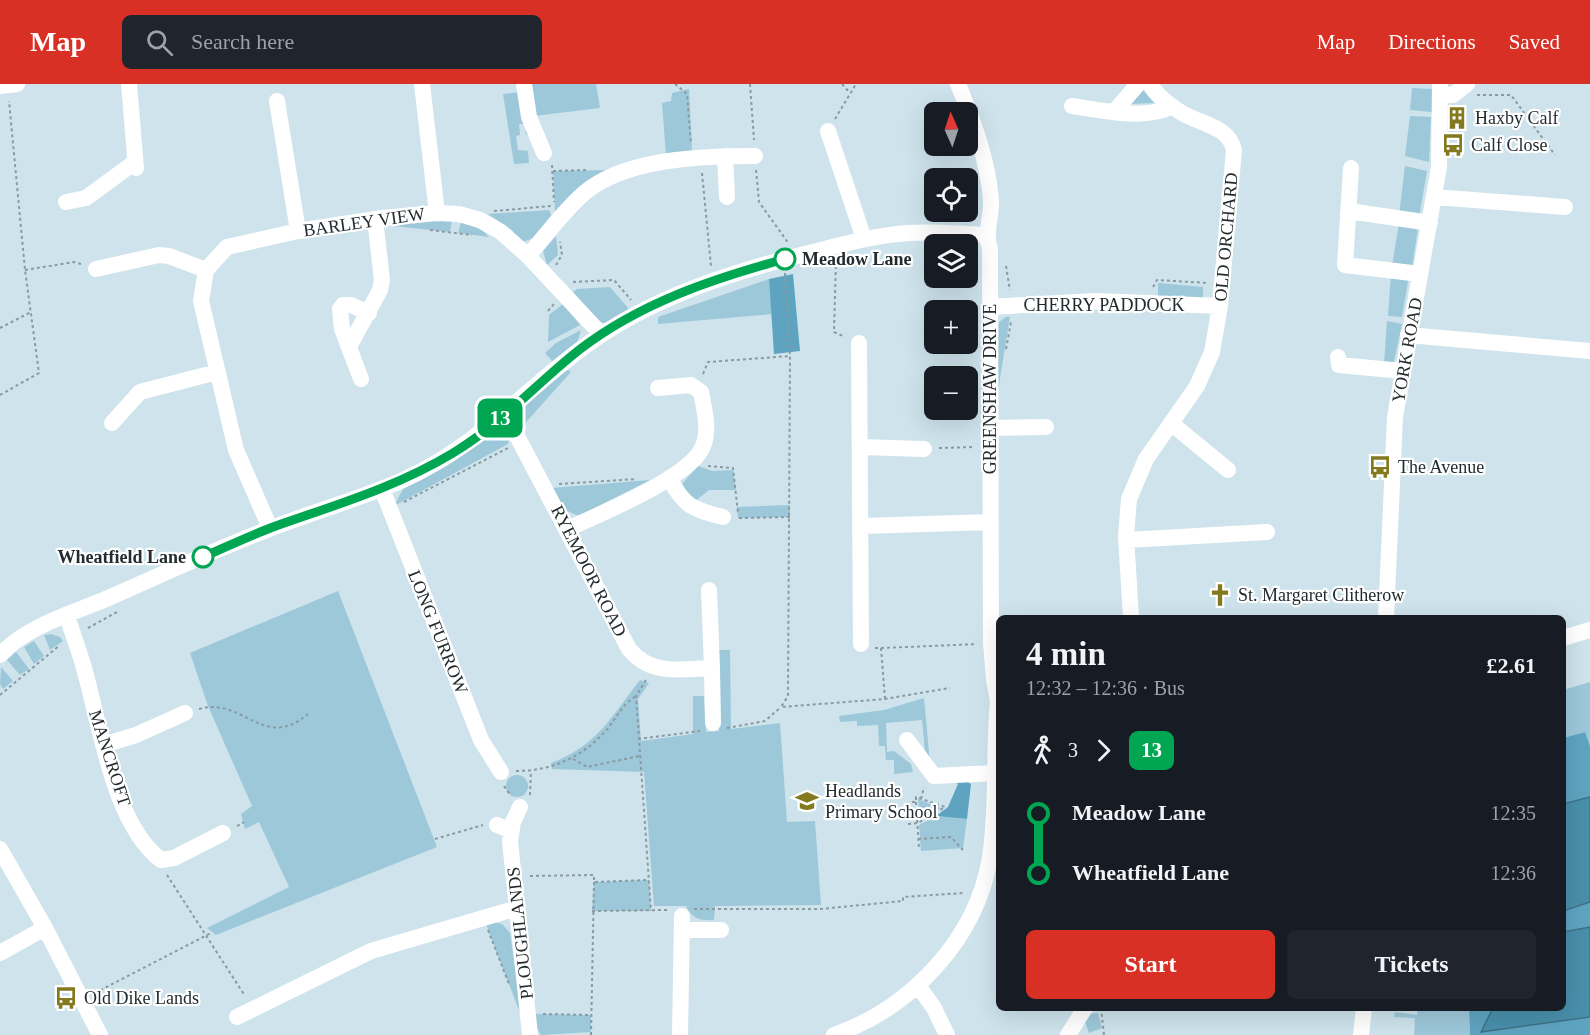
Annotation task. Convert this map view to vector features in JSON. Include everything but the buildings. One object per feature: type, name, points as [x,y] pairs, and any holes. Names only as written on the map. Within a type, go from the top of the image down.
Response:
[{"type":"street","points":[[66,202],[86,198],[135,165],[129,84]]},
{"type":"street","points":[[422,84],[437,213]]},
{"type":"street","points":[[524,84],[529,117],[544,153]]},
{"type":"street","name":"GREENSHAW DRIVE","points":[[958,84],[982,154],[989,188],[991,220],[985,235],[990,249],[991,643],[996,679]]},
{"type":"street","points":[[1113,112],[1138,84]]},
{"type":"street","name":"OLD ORCHARD","points":[[1131,615],[1126,517],[1134,483],[1146,459],[1197,386],[1212,352],[1220,306],[1234,150],[1232,142],[1212,126],[1172,106],[1155,93],[1150,84]]},
{"type":"street","name":"YORK ROAD","points":[[1386,615],[1391,471],[1403,371],[1430,223],[1450,89]]},
{"type":"street","points":[[277,101],[298,231]]},
{"type":"street","points":[[1072,106],[1113,112],[1157,112],[1172,106]]},
{"type":"street","points":[[828,131],[864,239]]},
{"type":"street","points":[[725,156],[727,197]]},
{"type":"street","points":[[528,256],[585,193],[616,175],[659,163],[696,158],[755,156]]},
{"type":"street","points":[[1351,168],[1345,265],[1420,274]]},
{"type":"street","points":[[1434,197],[1565,207]]},
{"type":"street","points":[[1349,211],[1430,223]]},
{"type":"street","name":"BARLEY VIEW","points":[[206,270],[227,247],[298,231],[375,219],[437,213],[459,214],[479,228],[501,232],[550,278],[601,334]]},
{"type":"street","points":[[350,345],[380,291],[382,280],[375,219]]},
{"type":"street","points":[[0,655],[29,632],[67,615],[270,528],[382,489],[457,451],[501,417],[564,362],[631,315],[712,281],[788,258],[864,239],[912,232],[985,235]]},
{"type":"street","points":[[96,268],[159,255],[169,256],[206,270],[201,301],[236,450],[270,528]]},
{"type":"street","name":"CHERRY PADDOCK","points":[[989,307],[1096,302],[1220,306]]},
{"type":"street","points":[[361,379],[342,329],[340,309],[344,305],[351,305],[369,313]]},
{"type":"street","points":[[1408,335],[1590,351]]},
{"type":"street","points":[[856,637],[861,526],[860,447],[855,384],[859,344]]},
{"type":"street","points":[[1338,357],[1339,365],[1403,371]]},
{"type":"street","points":[[112,423],[140,392],[217,372]]},
{"type":"street","points":[[568,529],[669,478],[696,459],[704,446],[706,429],[701,392],[697,387],[691,385],[658,388]]},
{"type":"street","name":"RYEMOOR ROAD","points":[[501,417],[515,435],[544,485],[629,648],[637,659],[654,668]]},
{"type":"street","points":[[1172,424],[1228,470]]},
{"type":"street","points":[[990,428],[1046,427]]},
{"type":"street","points":[[860,447],[924,448]]},
{"type":"street","points":[[669,478],[680,497],[691,507],[731,518]]},
{"type":"street","name":"LONG FURROW","points":[[382,489],[481,740],[501,772]]},
{"type":"street","points":[[861,526],[991,522]]},
{"type":"street","points":[[1126,540],[1267,532]]},
{"type":"street","points":[[709,590],[713,723]]},
{"type":"street","name":"MANCROFT","points":[[67,615],[103,745],[126,811],[151,853],[161,860]]},
{"type":"street","points":[[1566,637],[1590,630]]},
{"type":"street","points":[[654,668],[712,668]]},
{"type":"street","points":[[103,745],[136,735],[184,713]]},
{"type":"street","points":[[907,740],[934,776],[996,773]]},
{"type":"street","name":"GREENSHAW DRIVE","points":[[834,1035],[861,1024],[919,987],[948,951],[981,892],[992,837],[996,773]]},
{"type":"street","name":"PLOUGHLANDS","points":[[520,807],[504,828],[515,877],[530,1035]]},
{"type":"street","points":[[161,860],[174,858],[223,833]]},
{"type":"street","points":[[0,849],[45,928],[100,1035]]},
{"type":"street","points":[[237,1017],[249,1002],[371,951],[517,908]]},
{"type":"street","points":[[680,1035],[682,916],[722,930]]},
{"type":"street","points":[[0,952],[45,928]]},
{"type":"street","points":[[919,987],[934,1008],[947,1035]]},
{"type":"street","points":[[1073,1033],[1084,1011]]},
{"type":"street","points":[[1361,1035],[1364,1011]]},
{"type":"path","points":[[675,84],[687,94],[712,281]]},
{"type":"path","points":[[750,84],[759,202],[789,242],[785,272],[790,356],[788,696],[781,707],[885,699],[950,688]]},
{"type":"path","points":[[842,84],[850,93]]},
{"type":"path","points":[[828,131],[856,84]]},
{"type":"path","points":[[0,395],[39,373],[25,270],[8,85]]},
{"type":"path","points":[[1450,89],[1511,94],[1555,155]]},
{"type":"path","points":[[544,153],[553,166],[555,225],[562,255],[550,278]]},
{"type":"path","points":[[553,171],[609,170],[616,175]]},
{"type":"path","points":[[427,230],[479,228],[486,211],[554,205]]},
{"type":"path","points":[[836,246],[834,332],[859,344]]},
{"type":"path","points":[[25,270],[74,262],[96,268]]},
{"type":"path","points":[[548,311],[572,282],[614,280],[635,303]]},
{"type":"path","points":[[1144,303],[1157,280],[1222,284]]},
{"type":"path","points":[[0,328],[31,312]]},
{"type":"path","points":[[697,387],[708,362],[790,356]]},
{"type":"path","points":[[390,510],[510,447],[515,435]]},
{"type":"path","points":[[924,448],[978,447],[990,454]]},
{"type":"path","points":[[696,459],[707,466],[733,468],[731,518],[790,517]]},
{"type":"path","points":[[544,485],[638,479]]},
{"type":"path","points":[[856,637],[866,647],[881,648],[991,643]]},
{"type":"path","points":[[881,648],[885,699]]},
{"type":"path","points":[[531,771],[530,795],[520,807],[504,787],[501,772],[531,771],[573,759],[595,744],[623,705],[636,696],[654,668]]},
{"type":"path","points":[[636,696],[651,910]]},
{"type":"path","points":[[184,713],[208,706],[221,706],[230,708],[265,727],[278,729],[308,714]]},
{"type":"path","points":[[573,759],[586,766],[639,756]]},
{"type":"path","points":[[908,824],[918,823],[945,807],[916,797],[916,802],[918,823],[920,839],[919,849]]},
{"type":"path","points":[[909,802],[916,802]]},
{"type":"path","points":[[435,839],[490,822],[504,828]]},
{"type":"path","points":[[920,839],[951,837],[963,850]]},
{"type":"path","points":[[161,860],[168,878],[249,1002]]},
{"type":"path","points":[[515,877],[594,875],[591,1035]]},
{"type":"path","points":[[594,882],[649,880]]},
{"type":"path","points":[[592,911],[651,910],[682,916],[820,909],[903,901],[903,897],[981,892]]},
{"type":"path","points":[[485,916],[510,987]]},
{"type":"path","points":[[78,992],[86,988],[91,995],[211,933]]},
{"type":"path","points":[[1101,1011],[1104,1035]]},
{"type":"path","points":[[528,1014],[591,1015]]},
{"type":"shaded area","points":[[531,84],[596,84],[600,108],[534,116]]},
{"type":"shaded area","points":[[1412,88],[1432,89],[1432,112],[1410,110]]},
{"type":"shaded area","points":[[689,89],[692,151],[666,155],[662,103],[671,101],[672,93]]},
{"type":"shaded area","points":[[1142,89],[1154,103],[1129,104]]},
{"type":"shaded area","points":[[522,92],[530,134],[526,135],[525,124],[519,124],[520,135],[516,136],[518,150],[528,151],[529,163],[514,164],[503,94]]},
{"type":"shaded area","points":[[1410,116],[1431,117],[1429,162],[1405,156]]},
{"type":"shaded area","points":[[1405,166],[1427,171],[1419,218],[1399,216]]},
{"type":"shaded area","points":[[609,170],[555,212],[553,171]]},
{"type":"shaded area","points":[[549,210],[552,218],[541,231],[530,240],[519,242],[512,235],[513,231],[488,214]]},
{"type":"shaded area","points":[[413,221],[452,221],[450,232],[392,226]]},
{"type":"shaded area","points":[[461,222],[482,230],[489,237],[458,233]]},
{"type":"shaded area","points":[[1399,223],[1418,227],[1412,269],[1392,266]]},
{"type":"shaded area","points":[[556,236],[558,255],[547,265],[543,251]]},
{"type":"shaded area","points":[[1391,273],[1409,276],[1402,317],[1388,316]]},
{"type":"shaded area","points":[[793,274],[800,351],[774,354],[769,279]]},
{"type":"shaded area","points":[[769,279],[772,314],[658,324],[658,317]]},
{"type":"shaded area","points":[[1158,283],[1203,287],[1203,298],[1158,298]]},
{"type":"shaded area","points":[[610,287],[628,308],[627,314],[607,323],[598,322],[573,292],[577,289]]},
{"type":"shaded area","points":[[563,304],[580,325],[548,342],[549,315]]},
{"type":"shaded area","points":[[1010,317],[998,391],[998,328],[999,322]]},
{"type":"shaded area","points":[[1387,321],[1402,324],[1393,366],[1384,364]]},
{"type":"shaded area","points":[[581,330],[577,343],[553,362],[545,353],[556,343]]},
{"type":"shaded area","points":[[567,369],[571,372],[519,430],[520,420],[528,402]]},
{"type":"shaded area","points":[[496,435],[509,439],[508,444],[394,506],[403,489],[447,466],[488,437]]},
{"type":"shaded area","points":[[698,466],[712,471],[733,470],[736,490],[709,490],[694,502],[682,484]]},
{"type":"shaded area","points":[[650,480],[579,516],[563,509],[551,488]]},
{"type":"shaded area","points":[[790,505],[790,517],[738,518],[737,507]]},
{"type":"shaded area","points":[[338,591],[437,847],[216,935],[207,928],[289,887],[259,822],[245,829],[241,814],[252,806],[208,706],[190,653]]},
{"type":"shaded area","points":[[51,634],[60,637],[63,641],[50,650],[44,635]]},
{"type":"shaded area","points":[[34,641],[44,656],[34,664],[24,647]]},
{"type":"shaded area","points":[[718,650],[730,650],[731,729],[780,723],[787,822],[815,821],[821,905],[715,906],[714,920],[694,916],[686,906],[654,906],[644,772],[552,769],[551,763],[580,748],[602,729],[640,680],[649,683],[638,699],[641,741],[693,734],[693,696],[704,696],[706,732],[719,731]]},
{"type":"shaded area","points":[[16,652],[29,669],[20,675],[7,660]]},
{"type":"shaded area","points":[[1,667],[13,681],[3,689],[0,684]]},
{"type":"shaded area","points":[[1590,682],[1590,746],[1585,732],[1566,737],[1566,689]]},
{"type":"shaded area","points":[[924,698],[930,763],[926,762],[922,720],[886,723],[887,752],[894,751],[911,764],[913,772],[894,774],[894,760],[886,760],[885,746],[879,746],[878,725],[857,726],[857,721],[840,722],[839,716],[884,710]]},
{"type":"shaded area","points":[[1585,732],[1590,746],[1590,797],[1566,803],[1566,737]]},
{"type":"shaded area","points":[[517,775],[527,782],[528,786],[521,796],[517,797],[507,790],[506,786],[513,776]]},
{"type":"shaded area","points":[[963,779],[971,784],[967,819],[936,816],[948,807],[958,784],[952,780]]},
{"type":"shaded area","points":[[1590,797],[1590,902],[1566,910],[1566,803]]},
{"type":"shaded area","points":[[918,799],[941,808],[920,820]]},
{"type":"shaded area","points":[[936,816],[967,819],[963,848],[921,851],[919,825]]},
{"type":"shaded area","points":[[649,880],[651,911],[592,911],[594,882]]},
{"type":"shaded area","points":[[1590,902],[1590,927],[1566,931],[1566,910]]},
{"type":"shaded area","points":[[493,922],[502,924],[510,933],[522,1018],[486,924]]},
{"type":"shaded area","points":[[1590,927],[1590,1017],[1481,1032],[1492,1011],[1566,1011],[1566,931]]},
{"type":"shaded area","points":[[1418,1011],[1469,1011],[1470,1035],[1414,1035],[1415,1018],[1394,1017],[1395,1012],[1417,1015]]},
{"type":"shaded area","points":[[1469,1011],[1492,1011],[1482,1032],[1590,1017],[1590,1035],[1470,1035]]},
{"type":"shaded area","points":[[1098,1013],[1102,1028],[1089,1033],[1085,1022],[1089,1014]]},
{"type":"shaded area","points":[[536,1014],[591,1015],[591,1032],[541,1035],[536,1027]]},
{"type":"bus line","name":"13","points":[[203,557],[270,528],[382,489],[416,474],[457,451],[481,434],[581,348],[631,315],[669,297],[712,281],[785,259]]},
{"type":"place","name":"Haxby Calf","points":[[1457,118]]},
{"type":"place","name":"Calf Close","points":[[1453,145]]},
{"type":"place","name":"Meadow Lane","points":[[785,259]]},
{"type":"place","name":"The Avenue","points":[[1380,467]]},
{"type":"place","name":"Wheatfield Lane","points":[[203,557]]},
{"type":"place","name":"St. Margaret Clitherow","points":[[1220,595]]},
{"type":"place","name":"Headlands Primary School","points":[[807,801]]},
{"type":"place","name":"Old Dike Lands","points":[[66,998]]}]
